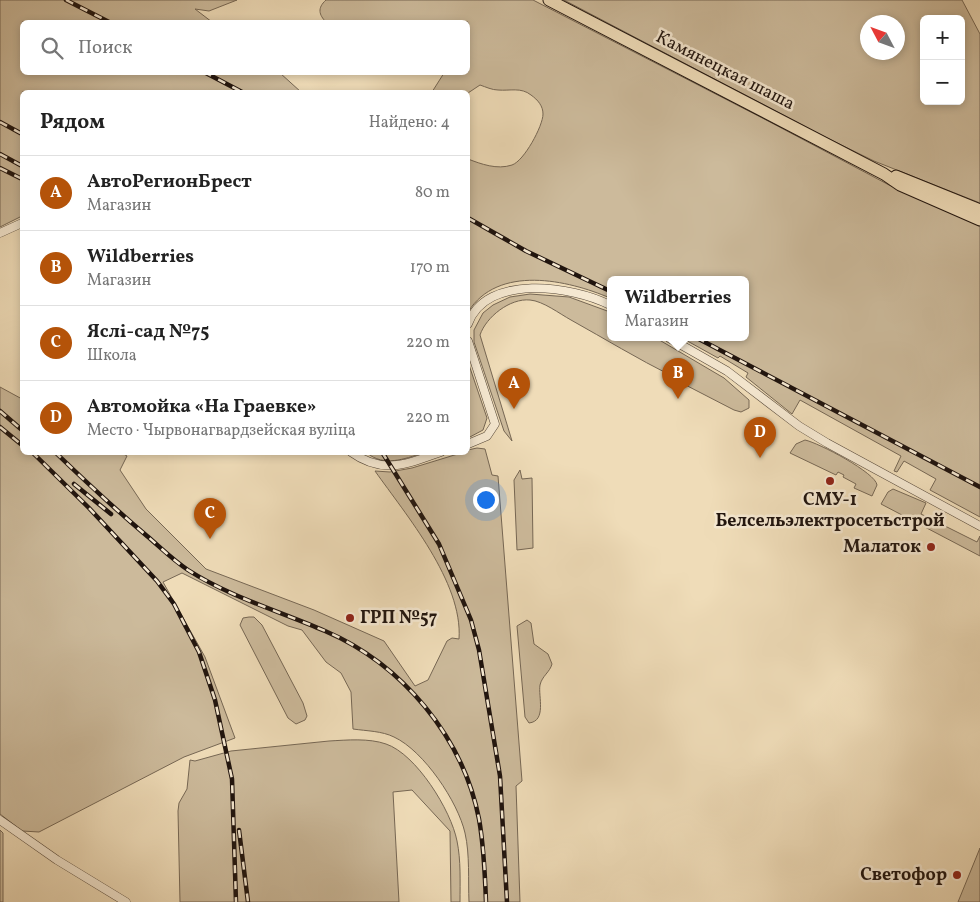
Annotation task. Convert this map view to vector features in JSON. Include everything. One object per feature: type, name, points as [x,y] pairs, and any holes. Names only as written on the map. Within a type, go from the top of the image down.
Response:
[{"type":"main road","name":"Камянецкая шаша","points":[[549,0],[884,174],[900,185],[980,220]]},
{"type":"main road","name":"Камянецкая шаша","points":[[884,174],[904,178],[980,210]]},
{"type":"street","points":[[0,233],[20,224]]},
{"type":"street","points":[[470,319],[472,314],[487,301],[517,290],[550,288],[568,290],[607,304]]},
{"type":"street","points":[[674,341],[727,372],[795,423],[821,439],[980,526]]},
{"type":"street","points":[[470,347],[495,424],[490,434],[470,443]]},
{"type":"street","points":[[356,455],[370,464],[384,466],[408,463],[433,455]]},
{"type":"street","points":[[0,820],[64,864],[126,902]]},
{"type":"shaded area","points":[[0,0],[237,0],[209,11],[195,9],[209,20],[20,20],[20,75],[282,75],[299,90],[20,90],[20,217],[0,227]]},
{"type":"shaded area","points":[[326,0],[533,0],[889,185],[980,224],[980,517],[930,490],[936,479],[904,461],[897,472],[894,471],[901,456],[800,400],[792,414],[746,377],[748,373],[720,356],[718,358],[687,341],[749,341],[749,276],[607,276],[607,297],[593,291],[555,282],[534,280],[515,282],[497,287],[481,297],[470,310],[470,160],[495,167],[512,165],[517,162],[532,143],[540,126],[543,114],[541,106],[534,97],[523,91],[496,90],[480,85],[470,92],[470,90],[433,90],[443,75],[470,75],[470,20],[324,20],[320,11],[321,6]]},
{"type":"shaded area","points":[[564,0],[962,0],[980,34],[980,203],[874,161]]},
{"type":"shaded area","points":[[530,294],[569,297],[607,311],[607,340],[546,305],[530,300],[522,300],[507,305],[493,315],[483,328],[480,335],[512,441],[504,431],[474,342],[474,330],[483,313],[493,305],[510,297]]},
{"type":"shaded area","points":[[608,341],[661,341],[724,378],[749,400],[749,408],[741,412],[734,410]]},
{"type":"shaded area","points":[[470,368],[487,418],[483,430],[470,437]]},
{"type":"shaded area","points":[[0,387],[20,398],[20,455],[127,456],[120,470],[146,509],[206,569],[314,610],[384,641],[415,686],[428,680],[447,641],[452,638],[459,639],[458,617],[452,595],[430,550],[375,471],[390,472],[412,468],[454,455],[470,455],[470,450],[485,449],[492,475],[498,476],[522,781],[516,786],[520,902],[469,902],[467,841],[461,821],[447,793],[428,765],[405,744],[394,737],[374,731],[353,729],[351,692],[341,673],[326,662],[302,630],[288,626],[182,573],[163,582],[205,657],[235,738],[184,757],[39,832],[22,831],[0,814]]},
{"type":"shaded area","points":[[805,440],[834,452],[867,473],[877,485],[872,496],[854,488],[856,484],[843,477],[844,475],[838,472],[836,475],[790,453],[796,444]]},
{"type":"shaded area","points":[[370,455],[416,455],[394,461],[380,460]]},
{"type":"shaded area","points":[[520,470],[522,479],[532,478],[533,548],[517,550],[514,480]]},
{"type":"shaded area","points":[[893,489],[926,503],[921,514],[977,542],[980,536],[980,556],[881,504],[888,492]]},
{"type":"shaded area","points":[[254,617],[262,625],[303,703],[307,716],[305,720],[296,724],[288,718],[240,625],[243,618]]},
{"type":"shaded area","points":[[527,620],[531,623],[534,644],[548,654],[552,664],[540,685],[540,713],[535,721],[529,723],[525,717],[517,626]]},
{"type":"shaded area","points":[[365,740],[386,744],[409,759],[420,771],[431,785],[448,814],[457,841],[460,871],[460,902],[451,902],[450,831],[412,790],[393,792],[399,902],[180,902],[178,811],[179,803],[187,789],[190,760],[195,761],[231,751],[329,741]]},
{"type":"shaded area","points":[[0,830],[3,833],[3,902],[0,902]]},
{"type":"shaded area","points":[[980,848],[980,902],[958,902]]},
{"type":"railway","points":[[66,0],[105,20]]},
{"type":"railway","points":[[210,75],[238,90]]},
{"type":"railway","points":[[0,122],[20,133]]},
{"type":"railway","points":[[0,154],[20,165]]},
{"type":"railway","points":[[0,168],[20,178]]},
{"type":"railway","points":[[470,219],[526,251],[607,290]]},
{"type":"railway","points":[[703,341],[980,487]]},
{"type":"railway","points":[[0,411],[20,428]]},
{"type":"railway","points":[[0,427],[20,443]]},
{"type":"railway","points":[[35,455],[89,508],[157,581],[174,604],[199,652],[215,700],[232,779],[236,902]]},
{"type":"railway","points":[[58,455],[123,516],[188,570],[238,596],[325,631],[353,645],[403,683],[444,732],[459,760],[471,789],[481,829],[486,902]]},
{"type":"railway","points":[[384,455],[439,544],[471,620],[479,650],[500,776],[507,902]]},
{"type":"railway","points":[[74,484],[111,514]]},
{"type":"railway","points":[[239,830],[248,902]]},
{"type":"place","name":"Wildberries","points":[[678,399]]},
{"type":"place","name":"АвтоРегионБрест","points":[[514,409]]},
{"type":"place","name":"Автомойка «На Граевке»","points":[[760,458]]},
{"type":"place","name":"СМУ-1 Белсельэлектросетьстрой","points":[[830,481]]},
{"type":"place","name":"Яслі-сад №75","points":[[210,539]]},
{"type":"place","name":"Малаток","points":[[931,547]]},
{"type":"place","name":"ГРП №57","points":[[350,618]]},
{"type":"place","name":"Светофор","points":[[957,875]]}]
